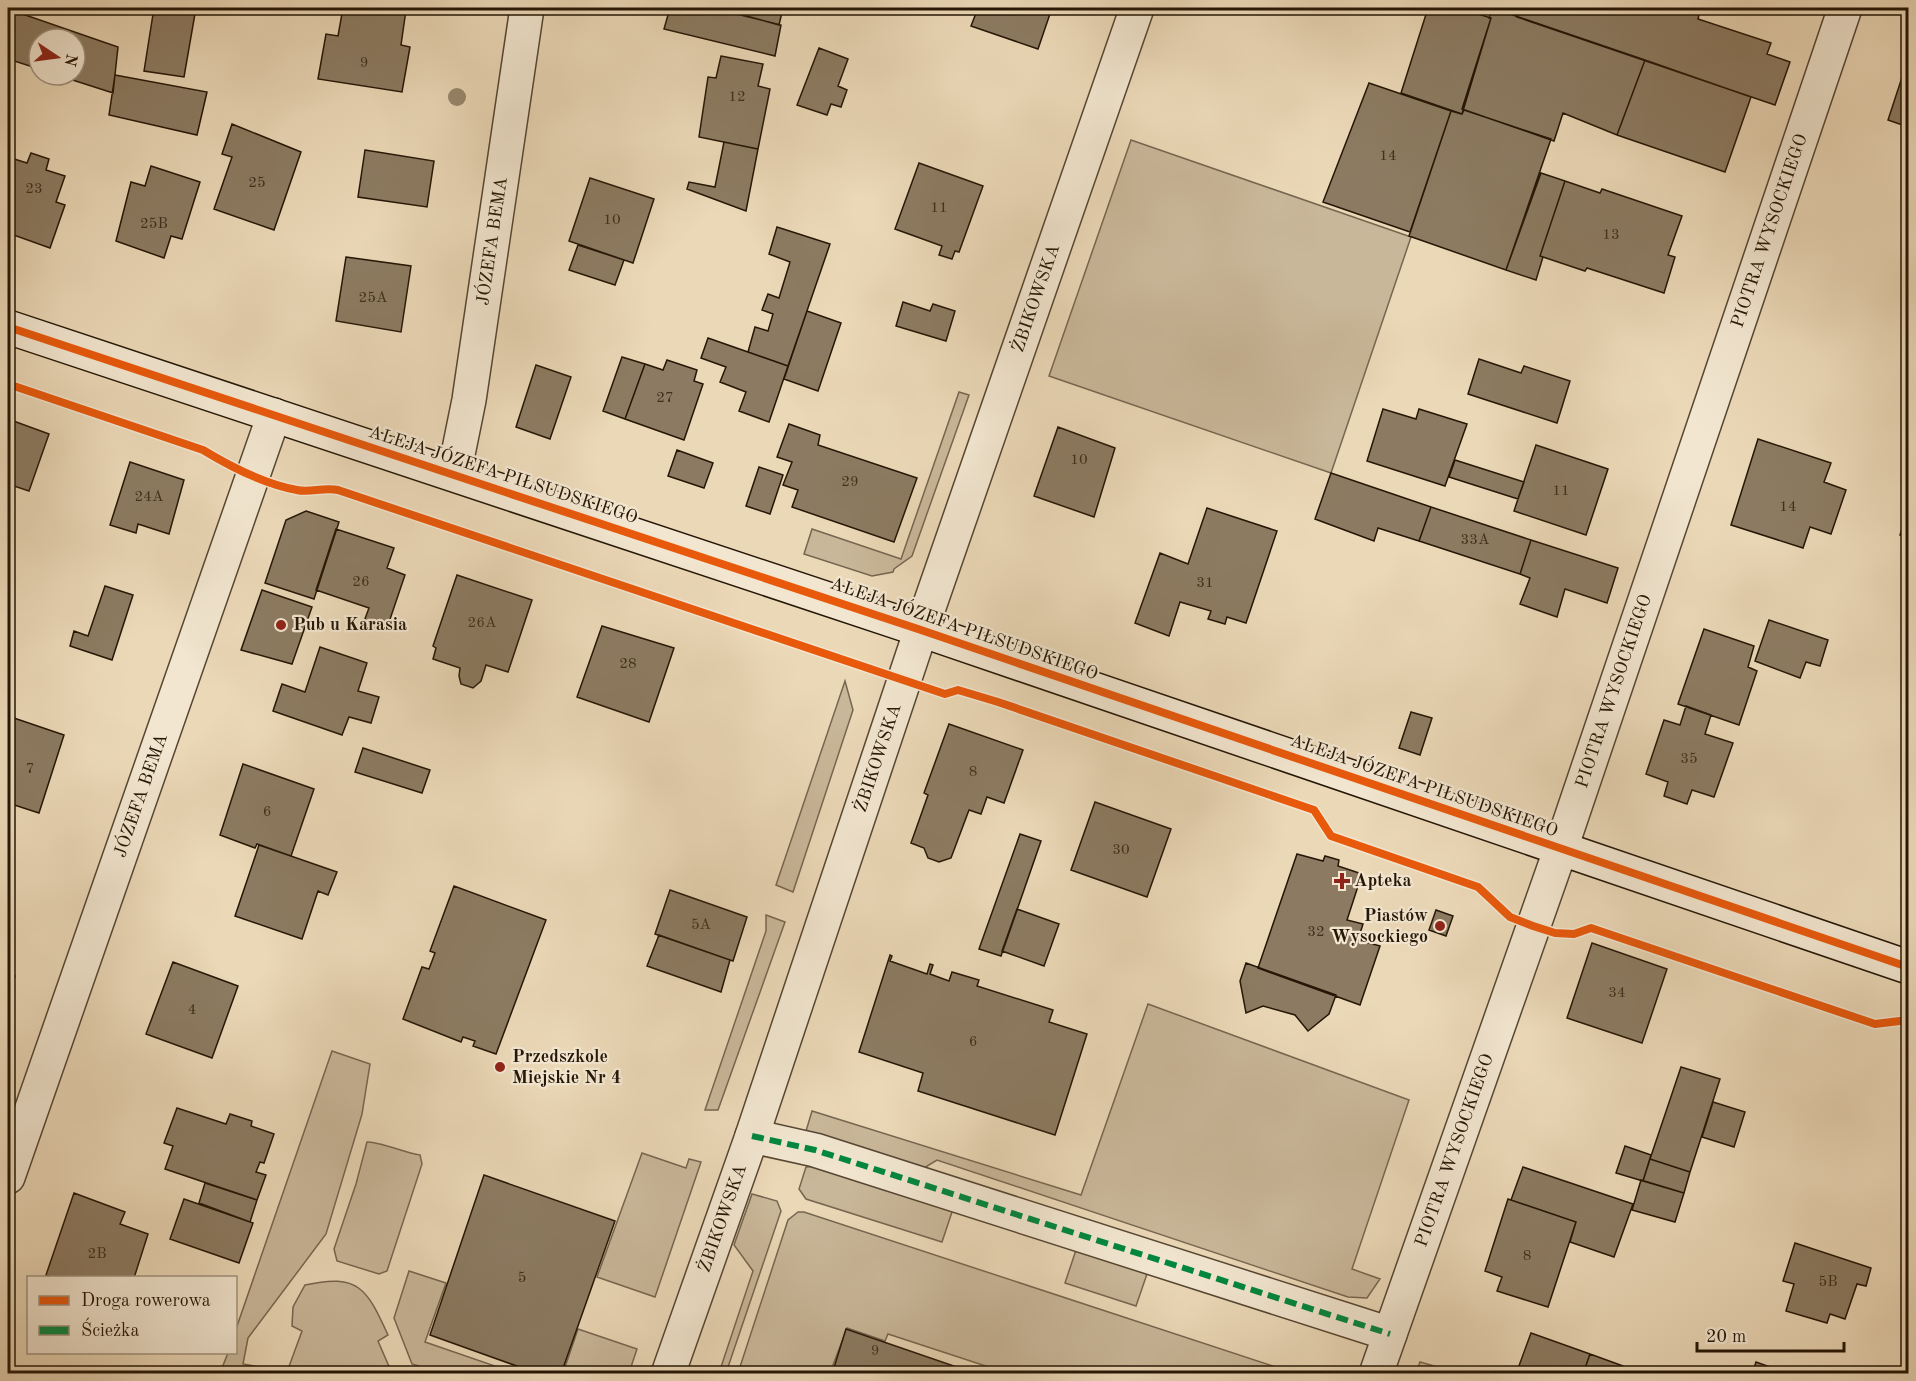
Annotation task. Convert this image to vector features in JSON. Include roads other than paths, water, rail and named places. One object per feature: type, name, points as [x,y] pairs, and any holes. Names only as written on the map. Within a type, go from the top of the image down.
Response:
[{"type":"street","name":"JÓZEFA BEMA","points":[[454,474],[469,400],[527,8]]},
{"type":"street","name":"ŻBIKOWSKA","points":[[668,1374],[752,1136],[921,630],[1137,8]]},
{"type":"street","name":"PIOTRA WYSOCKIEGO","points":[[1376,1374],[1561,848],[1845,8]]},
{"type":"street","name":"ALEJA JÓZEFA PIŁSUDSKIEGO","points":[[8,327],[921,630],[1908,967]]},
{"type":"street","name":"JÓZEFA BEMA","points":[[8,1177],[274,415]]},
{"type":"street","points":[[752,1136],[815,1150],[1390,1334]]},
{"type":"place","name":"Pub u Karasia","points":[[281,625]]},
{"type":"place","name":"Apteka","points":[[1342,881]]},
{"type":"place","name":"Piastów Wysockiego","points":[[1440,926]]},
{"type":"place","name":"Przedszkole Miejskie Nr 4","points":[[500,1067]]}]
